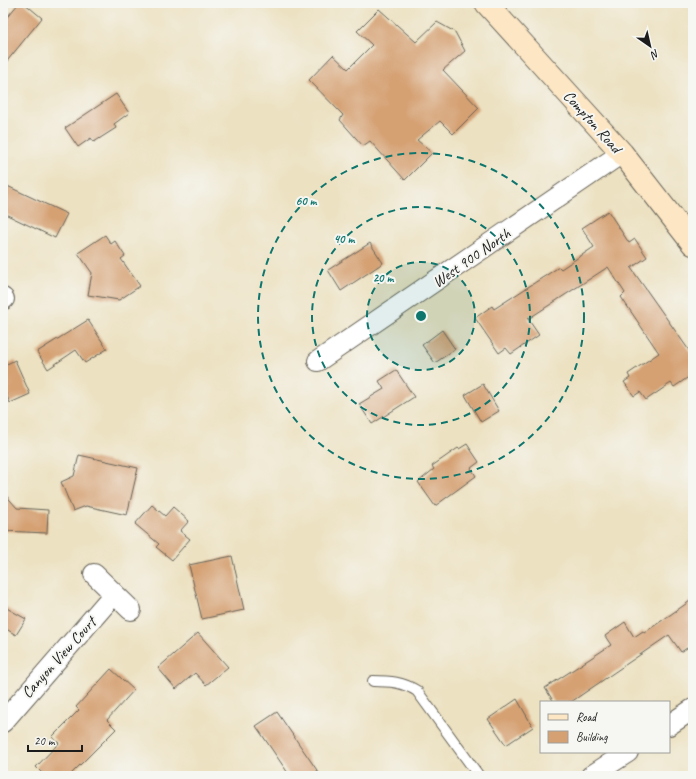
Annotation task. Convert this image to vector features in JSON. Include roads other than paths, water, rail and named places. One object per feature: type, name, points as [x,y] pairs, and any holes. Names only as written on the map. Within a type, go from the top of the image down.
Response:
[{"type":"street","name":"Compton Road","points":[[486,3],[622,153],[693,244]]},
{"type":"street","name":"West 900 North","points":[[318,361],[622,153]]},
{"type":"street","points":[[94,574],[131,610]]},
{"type":"street","name":"Canyon View Court","points":[[3,722],[114,594]]},
{"type":"street","points":[[670,724],[692,712]]},
{"type":"street","points":[[591,776],[626,753]]},
{"type":"lane","points":[[373,681],[394,682],[407,685],[417,691],[479,776]]}]
